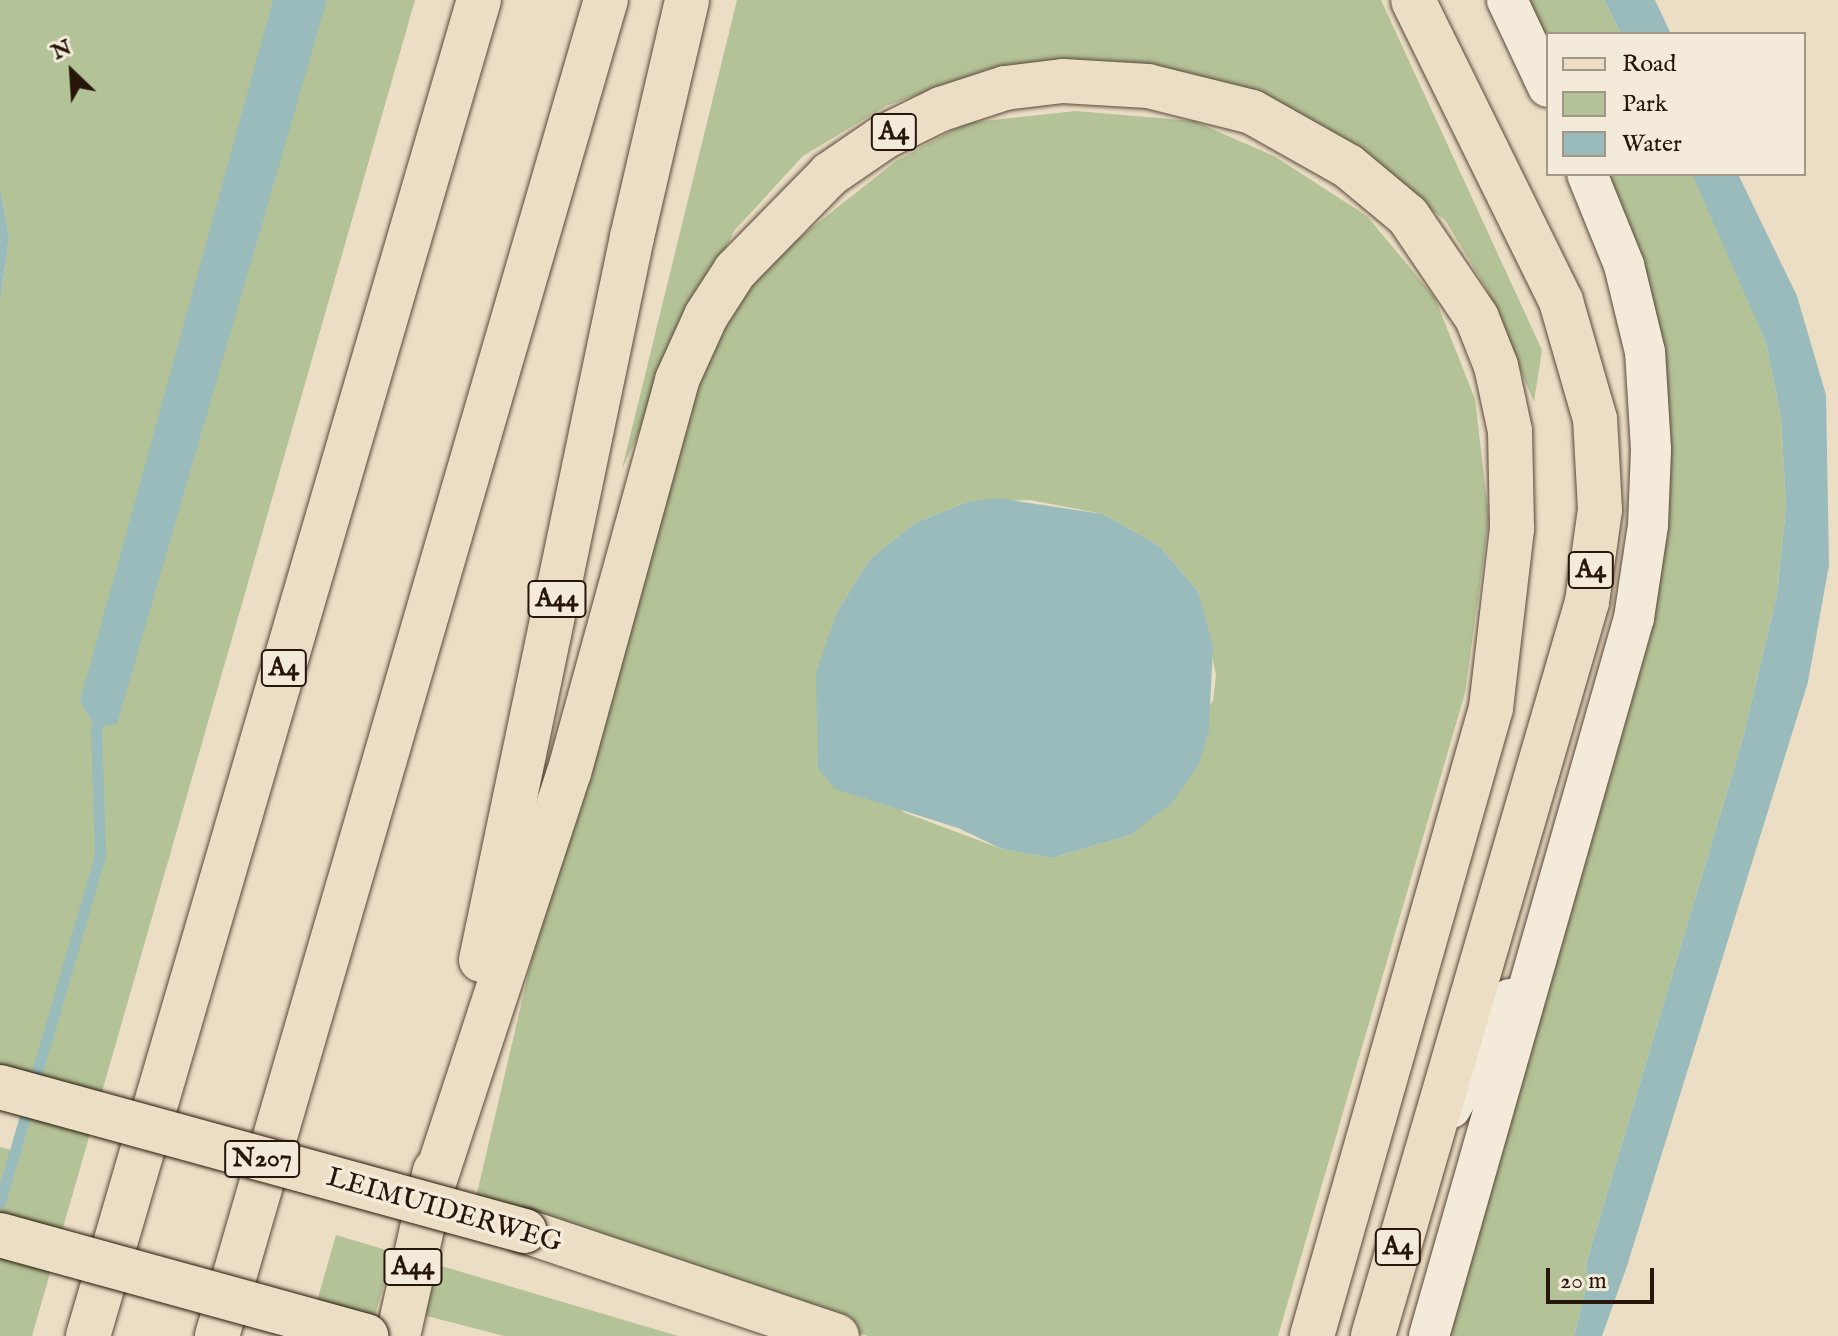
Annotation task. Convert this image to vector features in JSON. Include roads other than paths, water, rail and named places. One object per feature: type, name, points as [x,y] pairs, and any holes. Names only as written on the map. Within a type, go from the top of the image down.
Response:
[{"type":"main road","name":"A4","points":[[88,1336],[479,0]]},
{"type":"main road","points":[[217,1336],[606,0]]},
{"type":"main road","name":"A44","points":[[398,1336],[632,237],[687,0]]},
{"type":"main road","name":"A4","points":[[1373,1336],[1587,602],[1600,510],[1595,419],[1561,301],[1413,0]]},
{"type":"main road","name":"A4","points":[[429,1198],[569,773],[677,380],[728,282],[830,174],[884,137],[941,109],[1005,88],[1063,81],[1148,86],[1252,112],[1348,166],[1408,216],[1477,318],[1496,366],[1510,431],[1512,529],[1491,708],[1312,1336]]},
{"type":"main road","name":"LEIMUIDERWEG","points":[[0,1087],[525,1231],[837,1336]]},
{"type":"main road","points":[[0,1235],[366,1336]]},
{"type":"lane","points":[[1507,0],[1546,83]]},
{"type":"lane","points":[[1429,1336],[1634,618],[1648,525],[1651,449],[1645,352],[1624,265],[1588,176]]},
{"type":"lane","points":[[1424,1157],[1546,932]]},
{"type":"water","points":[[273,0],[327,0],[117,724],[96,728],[80,701]]},
{"type":"water","points":[[1604,0],[1655,0],[1670,32],[1620,32]]},
{"type":"water","points":[[1693,176],[1739,176],[1797,296],[1826,395],[1829,565],[1808,682],[1627,1266],[1602,1336],[1574,1336],[1588,1281],[1586,1264],[1743,738],[1777,594],[1786,507],[1781,417],[1766,343]]},
{"type":"water","points":[[0,188],[9,237],[0,303]]},
{"type":"water","points":[[996,498],[1103,514],[1158,545],[1198,591],[1213,646],[1209,730],[1199,764],[1172,803],[1130,835],[1052,858],[1002,849],[958,828],[835,789],[818,768],[816,673],[837,612],[870,559],[915,523],[967,502]]},
{"type":"waterway","points":[[33,1086],[100,855],[96,728]]},
{"type":"waterway","points":[[0,1202],[29,1103]]}]
